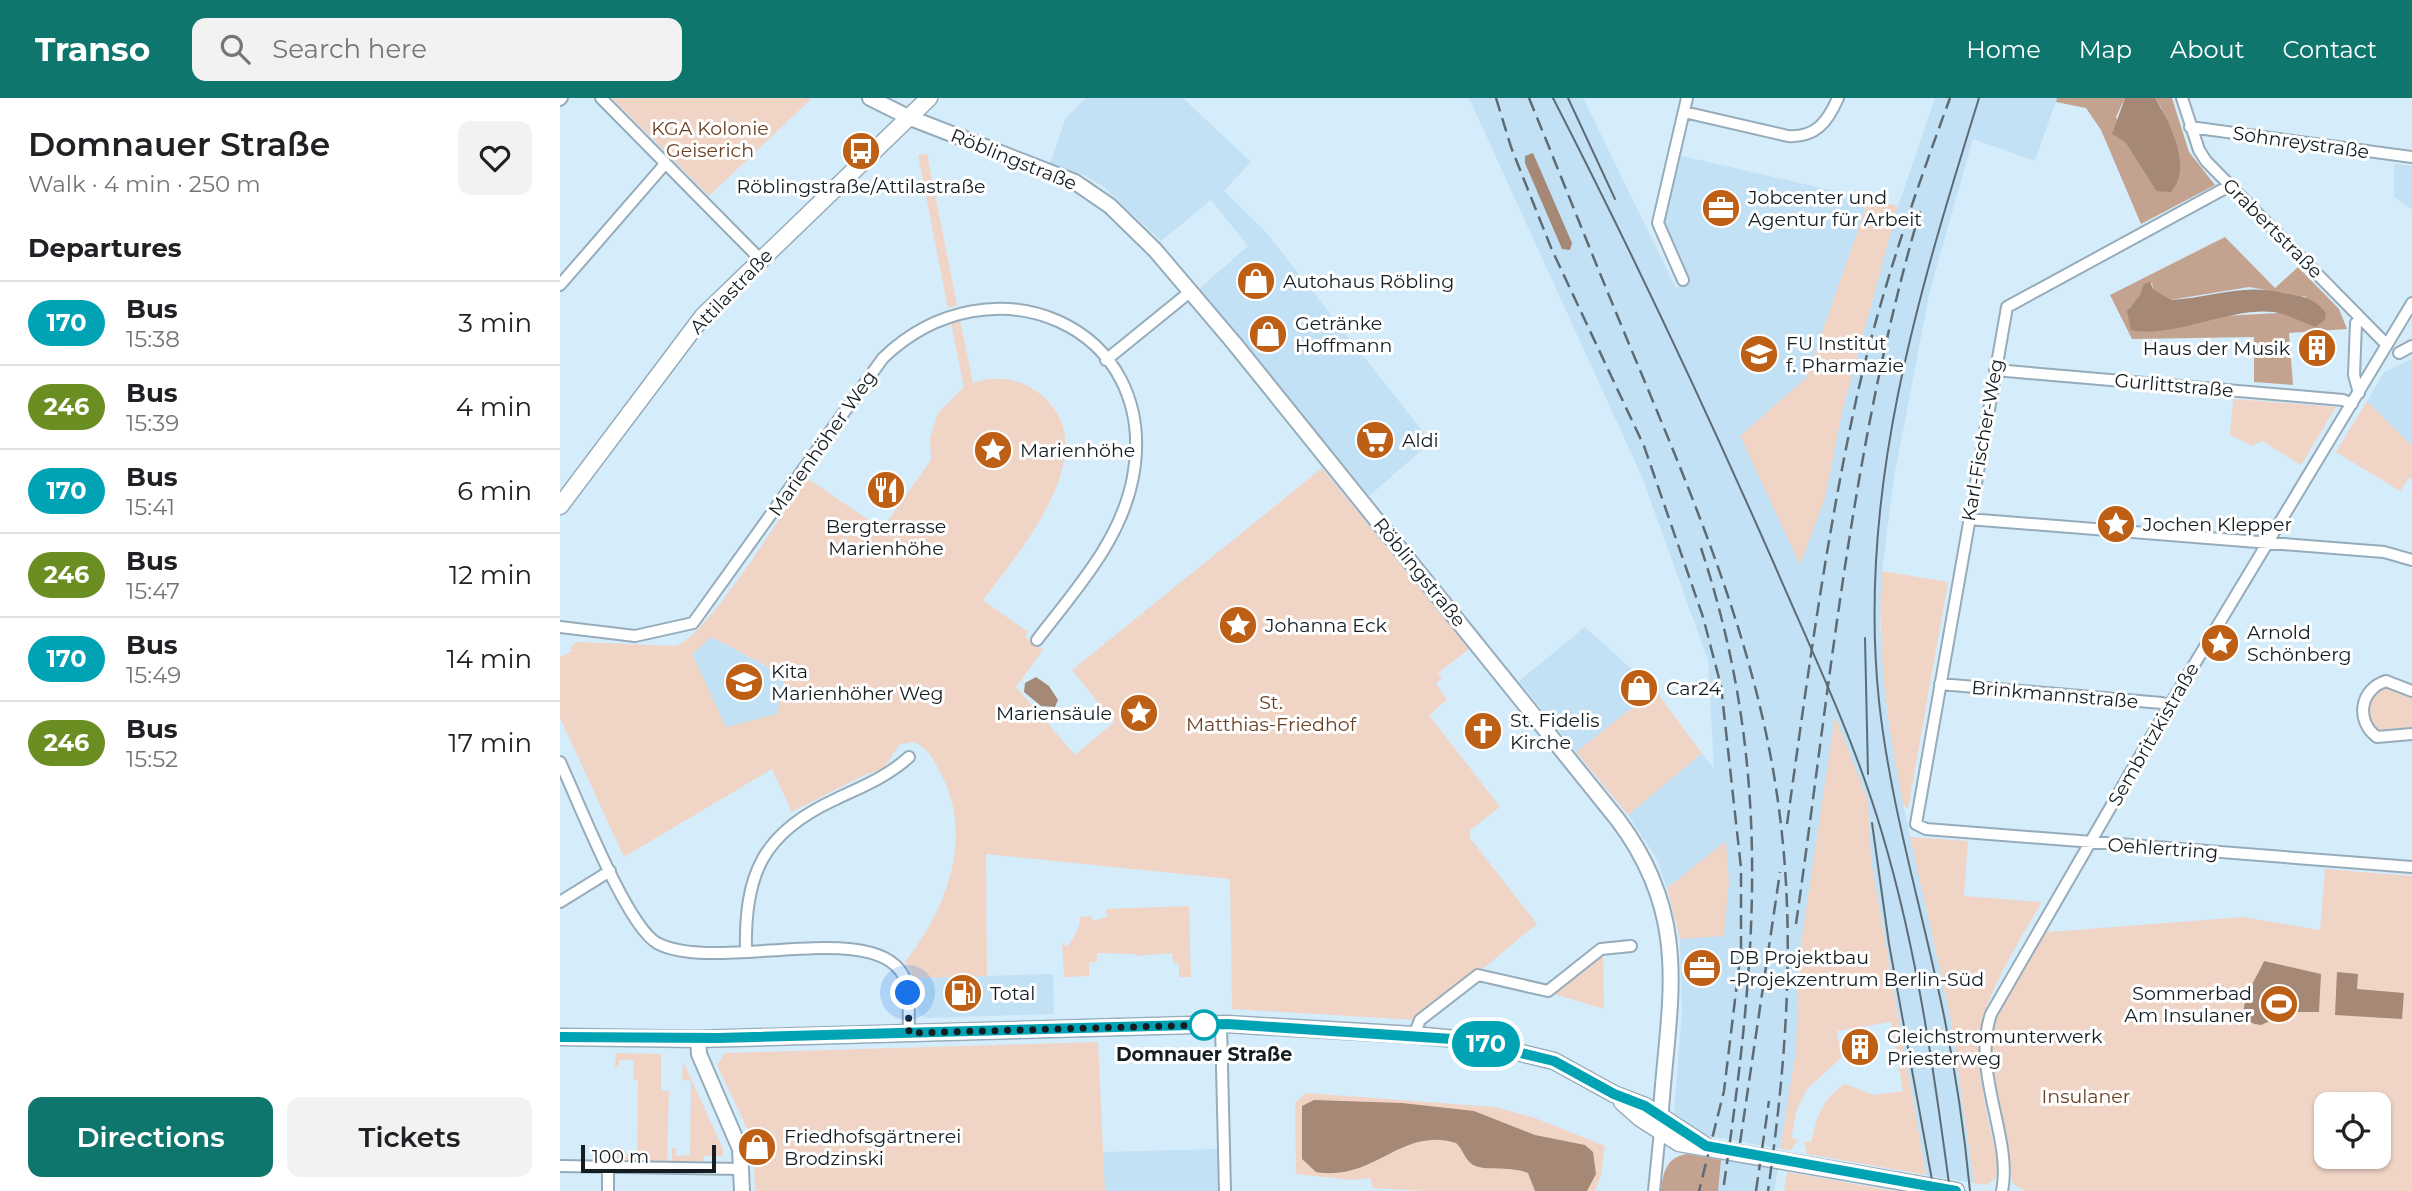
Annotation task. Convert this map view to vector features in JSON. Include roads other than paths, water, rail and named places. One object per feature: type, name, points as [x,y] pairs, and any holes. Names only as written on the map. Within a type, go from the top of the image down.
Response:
[{"type":"main road","name":"Attilastraße","points":[[560,506],[697,323],[929,98]]},
{"type":"main road","points":[[560,1037],[698,1039],[1221,1025],[1467,1040],[1544,1058],[1576,1071],[1614,1094],[1645,1106],[1660,1124],[1706,1146],[1956,1191]]},
{"type":"street","points":[[601,98],[760,259]]},
{"type":"street","name":"Röblingstraße","points":[[870,98],[908,117],[1086,188],[1110,205],[1191,291],[1472,638],[1640,851],[1658,895],[1672,963],[1673,985],[1654,1191]]},
{"type":"street","points":[[1684,280],[1658,223],[1687,98]]},
{"type":"street","points":[[1684,112],[1788,136],[1801,136],[1819,129],[1838,98]]},
{"type":"street","name":"Grabertstraße","points":[[2182,98],[2190,127],[2206,161],[2387,345]]},
{"type":"street","name":"Sohnreystraße","points":[[2190,127],[2412,157]]},
{"type":"street","points":[[560,285],[665,164]]},
{"type":"street","name":"Karl-Fischer-Weg","points":[[1916,824],[2005,311],[2010,304],[2231,185]]},
{"type":"street","points":[[1106,359],[1191,291]]},
{"type":"street","name":"Sembritzkistraße","points":[[2002,1191],[2005,1172],[1987,1061],[1988,1022],[2169,706],[2412,303]]},
{"type":"street","name":"Marienhöher Weg","points":[[560,627],[635,636],[693,623],[871,373],[894,348],[931,323],[977,308],[1027,310],[1074,330],[1106,359],[1125,392],[1134,425],[1135,460],[1129,492],[1107,545],[1037,640]]},
{"type":"street","points":[[2356,323],[2354,383],[2359,393]]},
{"type":"street","points":[[2399,353],[2412,346]]},
{"type":"street","name":"Gurlittstraße","points":[[1995,370],[2343,400],[2352,404]]},
{"type":"street","points":[[1968,519],[2384,552],[2412,559]]},
{"type":"street","points":[[2412,691],[2386,681],[2369,691],[2362,705],[2366,725],[2378,737],[2412,734]]},
{"type":"street","name":"Brinkmannstraße","points":[[1940,684],[2152,702],[2169,706]]},
{"type":"street","points":[[746,951],[746,911],[751,887],[760,862],[773,840],[800,818],[886,776],[909,757]]},
{"type":"street","points":[[560,762],[635,922],[656,942],[694,953],[847,948],[883,956],[897,967],[904,978],[909,1033]]},
{"type":"street","name":"Oehlertring","points":[[1916,824],[1926,829],[2412,867]]},
{"type":"street","points":[[560,902],[610,870]]},
{"type":"street","points":[[1414,1035],[1420,1020],[1478,975],[1548,991],[1601,949],[1631,946]]},
{"type":"street","points":[[1221,1025],[1225,1191]]},
{"type":"street","points":[[698,1039],[699,1054],[740,1149],[742,1191]]},
{"type":"street","points":[[560,1166],[741,1170]]},
{"type":"street","points":[[608,1167],[608,1191]]},
{"type":"tram line","points":[[1553,98],[1640,272],[1722,447],[1859,765],[1882,833],[1915,966],[1950,1191]]},
{"type":"tram line","points":[[1568,98],[1615,199]]},
{"type":"tram line","points":[[1970,1191],[1947,1029],[1903,839],[1883,736],[1874,623],[1877,546],[1885,470],[1898,395],[1935,246],[1979,98]]},
{"type":"tram line","points":[[1865,638],[1868,774]]},
{"type":"tram line","points":[[1872,823],[1889,944],[1934,1191]]},
{"type":"railway","points":[[1496,98],[1511,147],[1552,250],[1644,446],[1703,617],[1721,686],[1741,868],[1741,950],[1724,1091],[1699,1191]]},
{"type":"railway","points":[[1529,98],[1703,526],[1741,637],[1770,751],[1784,857],[1788,953],[1780,1096],[1768,1191]]},
{"type":"railway","points":[[1787,824],[1827,556],[1857,396],[1876,320],[1899,246],[1950,98]]},
{"type":"railway","points":[[1796,924],[1832,655],[1860,475],[1877,386],[1920,211]]},
{"type":"railway","points":[[1701,548],[1725,631],[1740,711],[1749,790],[1752,868],[1744,1026],[1723,1191]]},
{"type":"railway","points":[[1740,1143],[1780,872]]},
{"type":"railway","points":[[1756,1191],[1769,1101]]},
{"type":"place","name":"Röblingstraße/Attilastraße","points":[[861,151]]},
{"type":"place","name":"Jobcenter und Agentur für Arbeit","points":[[1721,208]]},
{"type":"place","name":"Autohaus Röbling","points":[[1256,281]]},
{"type":"place","name":"Getränke Hoffmann","points":[[1268,334]]},
{"type":"place","name":"Haus der Musik","points":[[2317,348]]},
{"type":"place","name":"FU Institut f. Pharmazie","points":[[1759,354]]},
{"type":"place","name":"Aldi","points":[[1375,440]]},
{"type":"place","name":"Marienhöhe","points":[[993,450]]},
{"type":"place","name":"Bergterrasse Marienhöhe","points":[[886,490]]},
{"type":"place","name":"Jochen Klepper","points":[[2116,524]]},
{"type":"place","name":"Johanna Eck","points":[[1238,625]]},
{"type":"place","name":"Arnold Schönberg","points":[[2220,643]]},
{"type":"place","name":"Kita Marienhöher Weg","points":[[744,682]]},
{"type":"place","name":"Car24","points":[[1639,688]]},
{"type":"place","name":"Mariensäule","points":[[1139,713]]},
{"type":"place","name":"St. Fidelis Kirche","points":[[1483,731]]},
{"type":"place","name":"DB Projektbau -Projekzentrum Berlin-Süd","points":[[1702,968]]},
{"type":"place","name":"Total","points":[[963,993]]},
{"type":"place","name":"Sommerbad Am Insulaner","points":[[2279,1004]]},
{"type":"place","name":"Domnauer Straße","points":[[1204,1025]]},
{"type":"place","name":"Gleichstromunterwerk Priesterweg","points":[[1860,1047]]},
{"type":"place","name":"Friedhofsgärtnerei Brodzinski","points":[[757,1147]]},
{"type":"park label","name":"KGA Kolonie Geiserich","points":[[710,139]]},
{"type":"park label","name":"St. Matthias-Friedhof","points":[[1271,713]]},
{"type":"park label","name":"Insulaner","points":[[2086,1096]]}]
